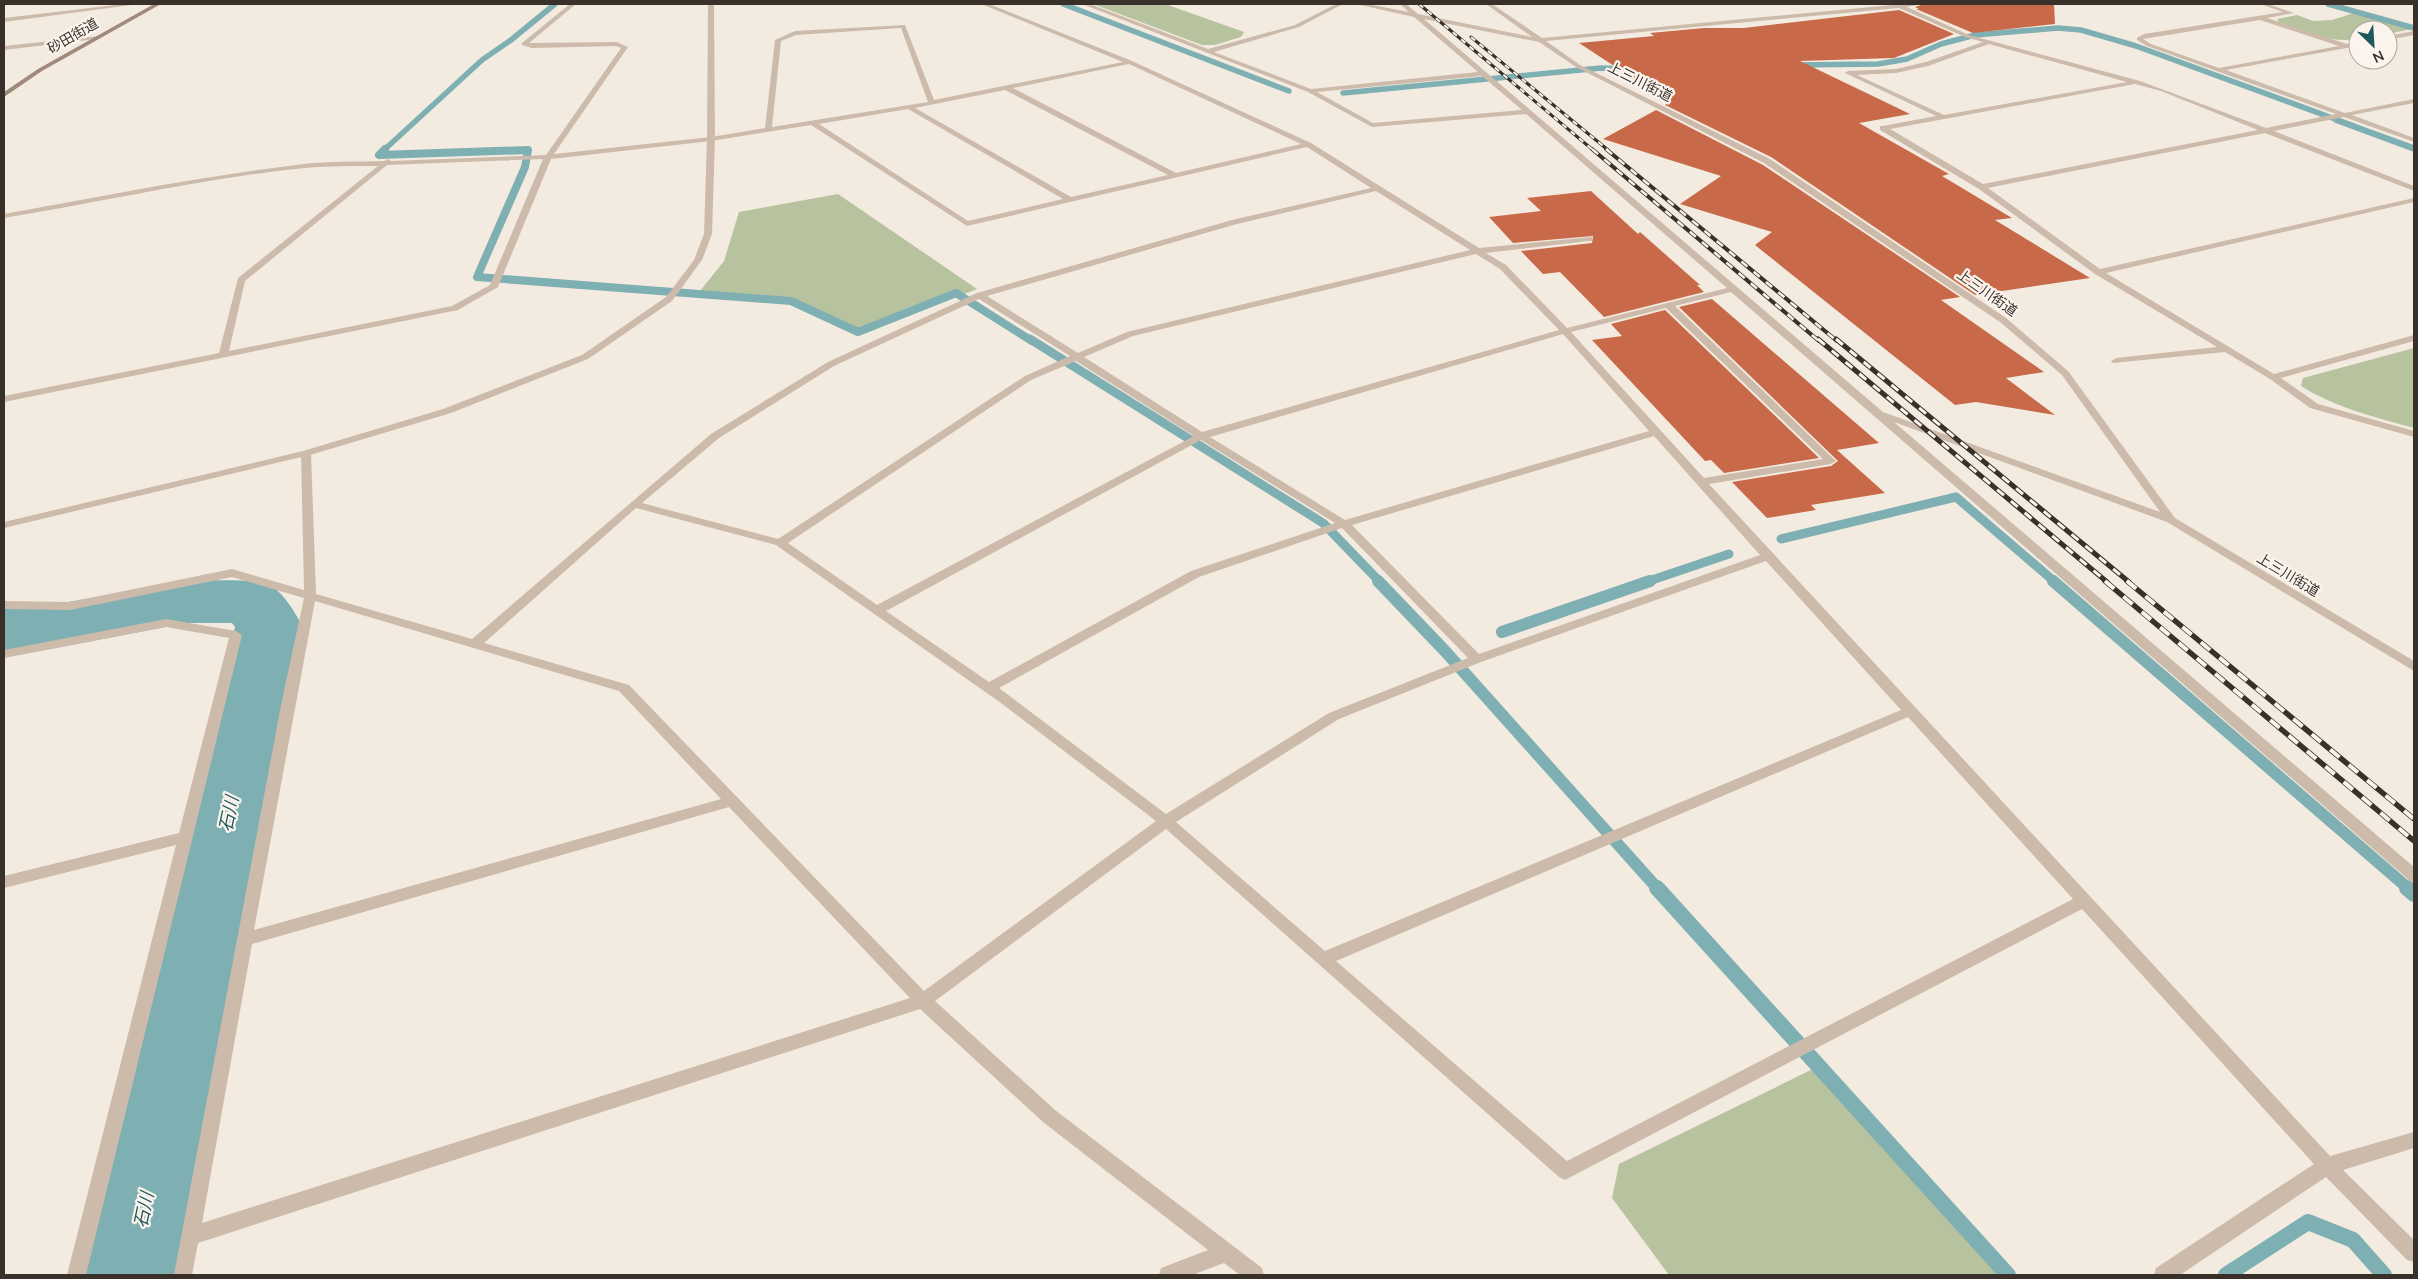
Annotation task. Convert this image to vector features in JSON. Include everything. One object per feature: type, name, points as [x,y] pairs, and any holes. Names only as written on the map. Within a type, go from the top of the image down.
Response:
[{"type":"main road","name":"砂田街道","points":[[5,94],[40,70],[158,4]]},
{"type":"street","points":[[4,20],[136,4]]},
{"type":"street","points":[[4,399],[455,308],[494,287],[548,156],[625,47],[617,44],[532,46],[524,44],[573,4]]},
{"type":"street","points":[[4,525],[306,453],[447,412],[586,357],[668,299],[698,260],[708,234],[711,139],[711,4]]},
{"type":"street","points":[[984,4],[1130,62],[1308,145],[1503,267],[1566,331],[1768,556],[2327,1166],[2414,1253]]},
{"type":"street","points":[[1085,4],[1310,91],[1372,125],[1527,112]]},
{"type":"street","points":[[1210,51],[1297,26],[1340,4]]},
{"type":"street","points":[[1359,4],[1539,40],[1919,4]]},
{"type":"street","points":[[1403,4],[2414,876]]},
{"type":"street","name":"上三川街道","points":[[1489,4],[1578,66],[1768,162],[2003,320],[2065,373],[2171,520],[2414,667]]},
{"type":"street","points":[[2263,4],[2291,13],[2144,36],[2139,39],[2149,45],[2414,140]]},
{"type":"street","points":[[1898,5],[1967,36],[2138,82],[2414,189]]},
{"type":"street","points":[[2259,18],[2346,46]]},
{"type":"street","points":[[768,129],[778,40],[795,33],[903,26],[932,103]]},
{"type":"street","points":[[2398,36],[2414,33]]},
{"type":"street","points":[[4,48],[97,37]]},
{"type":"street","points":[[1943,117],[1848,73],[1896,71],[1928,64],[1989,42]]},
{"type":"street","points":[[2218,70],[2346,46]]},
{"type":"street","points":[[4,216],[100,200],[175,184],[306,166],[388,161],[548,156],[711,139],[932,103],[1130,62]]},
{"type":"street","points":[[1310,91],[1483,74]]},
{"type":"street","points":[[2138,82],[1883,128],[1982,187],[2098,272],[2273,377],[2314,406],[2414,434]]},
{"type":"street","points":[[1007,88],[1175,176]]},
{"type":"street","points":[[1982,187],[2414,101]]},
{"type":"street","points":[[910,107],[1070,200]]},
{"type":"street","points":[[814,123],[967,224],[1308,145]]},
{"type":"street","points":[[222,355],[241,280],[388,161]]},
{"type":"street","points":[[476,643],[634,504],[715,436],[830,364],[980,295],[1235,222],[1379,188]]},
{"type":"street","points":[[2098,272],[2414,200]]},
{"type":"street","points":[[780,543],[1028,378],[1130,334],[1478,251],[1589,239]]},
{"type":"street","points":[[877,610],[1201,436],[1566,331],[1733,288]]},
{"type":"street","points":[[980,295],[1201,436],[1344,524],[1477,659]]},
{"type":"street","points":[[1668,305],[1832,461],[1701,482]]},
{"type":"street","points":[[2273,377],[2414,338]]},
{"type":"street","points":[[2116,361],[2226,349]]},
{"type":"street","points":[[1876,412],[2171,520]]},
{"type":"street","points":[[989,688],[1195,574],[1344,524],[1656,432]]},
{"type":"street","points":[[183,1275],[310,598],[306,453]]},
{"type":"street","points":[[634,504],[780,543],[989,688],[1166,822],[1565,1171],[2084,901]]},
{"type":"street","points":[[190,1236],[923,1001],[1166,822],[1334,716],[1477,659],[1768,556]]},
{"type":"street","points":[[4,605],[70,606],[232,573],[310,598],[476,643],[624,688],[923,1001],[1049,1116],[1255,1275]]},
{"type":"street","points":[[4,654],[166,623],[236,635],[76,1275]]},
{"type":"street","points":[[1323,959],[1910,710]]},
{"type":"street","points":[[245,939],[732,801]]},
{"type":"street","points":[[4,882],[185,837]]},
{"type":"street","points":[[2163,1275],[2327,1166],[2414,1140]]},
{"type":"street","points":[[1168,1275],[1226,1253]]},
{"type":"green space","points":[[1093,4],[1165,4],[1244,32],[1241,37],[1215,45],[1202,45]]},
{"type":"green space","points":[[2354,13],[2379,20],[2348,20],[2348,40],[2338,40],[2308,33],[2279,22],[2277,19],[2297,15],[2313,21],[2332,20]]},
{"type":"green space","points":[[2398,25],[2411,29],[2398,32]]},
{"type":"green space","points":[[838,194],[977,289],[863,334],[787,300],[700,291],[724,261],[739,212]]},
{"type":"green space","points":[[2414,348],[2414,428],[2342,406],[2301,386],[2303,378]]},
{"type":"green space","points":[[1817,1067],[2003,1275],[1669,1275],[1612,1198],[1619,1164]]},
{"type":"water","points":[[2345,120],[2414,145],[2414,152],[2333,122]]},
{"type":"building","points":[[1924,4],[2054,4],[2055,24],[1973,33],[1915,7]]},
{"type":"building","points":[[1899,10],[1954,34],[1894,58],[1800,61],[1910,114],[1859,123],[1949,174],[1942,176],[2012,218],[1995,220],[2090,278],[1975,295],[1771,157],[1665,105],[1669,102],[1579,43],[1654,36],[1650,33],[1704,28],[1744,28]]},
{"type":"building","points":[[1656,110],[1763,165],[1960,297],[1941,300],[2044,372],[2006,378],[2055,415],[1976,402],[1955,405],[1755,245],[1772,232],[1680,204],[1721,176],[1603,139]]},
{"type":"building","points":[[1591,191],[1638,234],[1640,232],[1700,285],[1697,285],[1704,292],[1604,317],[1560,272],[1543,274],[1521,251],[1592,243],[1593,236],[1513,243],[1489,217],[1541,211],[1527,198]]},
{"type":"building","points":[[1712,299],[1879,443],[1837,450],[1885,493],[1811,505],[1816,510],[1767,518],[1732,482],[1831,466],[1838,461],[1679,307]]},
{"type":"building","points":[[1665,310],[1819,458],[1724,473],[1711,460],[1705,461],[1592,340],[1622,336],[1611,324]]},
{"type":"waterway","points":[[384,150],[482,60],[511,40],[555,4]]},
{"type":"waterway","points":[[1063,4],[1289,91]]},
{"type":"waterway","points":[[2328,4],[2414,28]]},
{"type":"waterway","points":[[1794,65],[1878,64],[1907,59],[1941,44],[1975,35],[2058,28],[2081,30],[2136,46],[2354,126]]},
{"type":"waterway","points":[[1343,93],[1601,68],[1631,69]]},
{"type":"waterway","points":[[384,150],[379,155],[528,150]]},
{"type":"waterway","points":[[516,150],[528,150]]},
{"type":"waterway","points":[[528,150],[525,167],[477,277],[791,301],[858,332],[956,293],[1032,341]]},
{"type":"waterway","points":[[1030,339],[1323,523],[1380,582]]},
{"type":"waterway","points":[[1781,539],[1956,497],[2055,582]]},
{"type":"waterway","points":[[1646,582],[1729,554]]},
{"type":"waterway","points":[[1378,581],[1445,651],[1658,889]]},
{"type":"waterway","points":[[1502,632],[1650,581]]},
{"type":"waterway","points":[[2053,581],[2409,889]]},
{"type":"waterway","name":"石川","points":[[4,629],[34,630],[187,602],[250,602],[269,625],[130,1275]]},
{"type":"waterway","points":[[1657,888],[2008,1275]]},
{"type":"waterway","points":[[2407,888],[2414,894]]},
{"type":"waterway","points":[[2226,1275],[2308,1222],[2353,1240],[2384,1275]]},
{"type":"railway","points":[[1419,4],[1593,150]]},
{"type":"railway","points":[[1471,37],[1608,150]]},
{"type":"railway","points":[[1592,149],[1819,341]]},
{"type":"railway","points":[[1606,149],[1837,341]]},
{"type":"railway","points":[[1818,339],[2107,582]]},
{"type":"railway","points":[[1836,339],[2129,582]]},
{"type":"railway","points":[[2105,581],[2414,841]]},
{"type":"railway","points":[[2127,581],[2414,819]]}]
